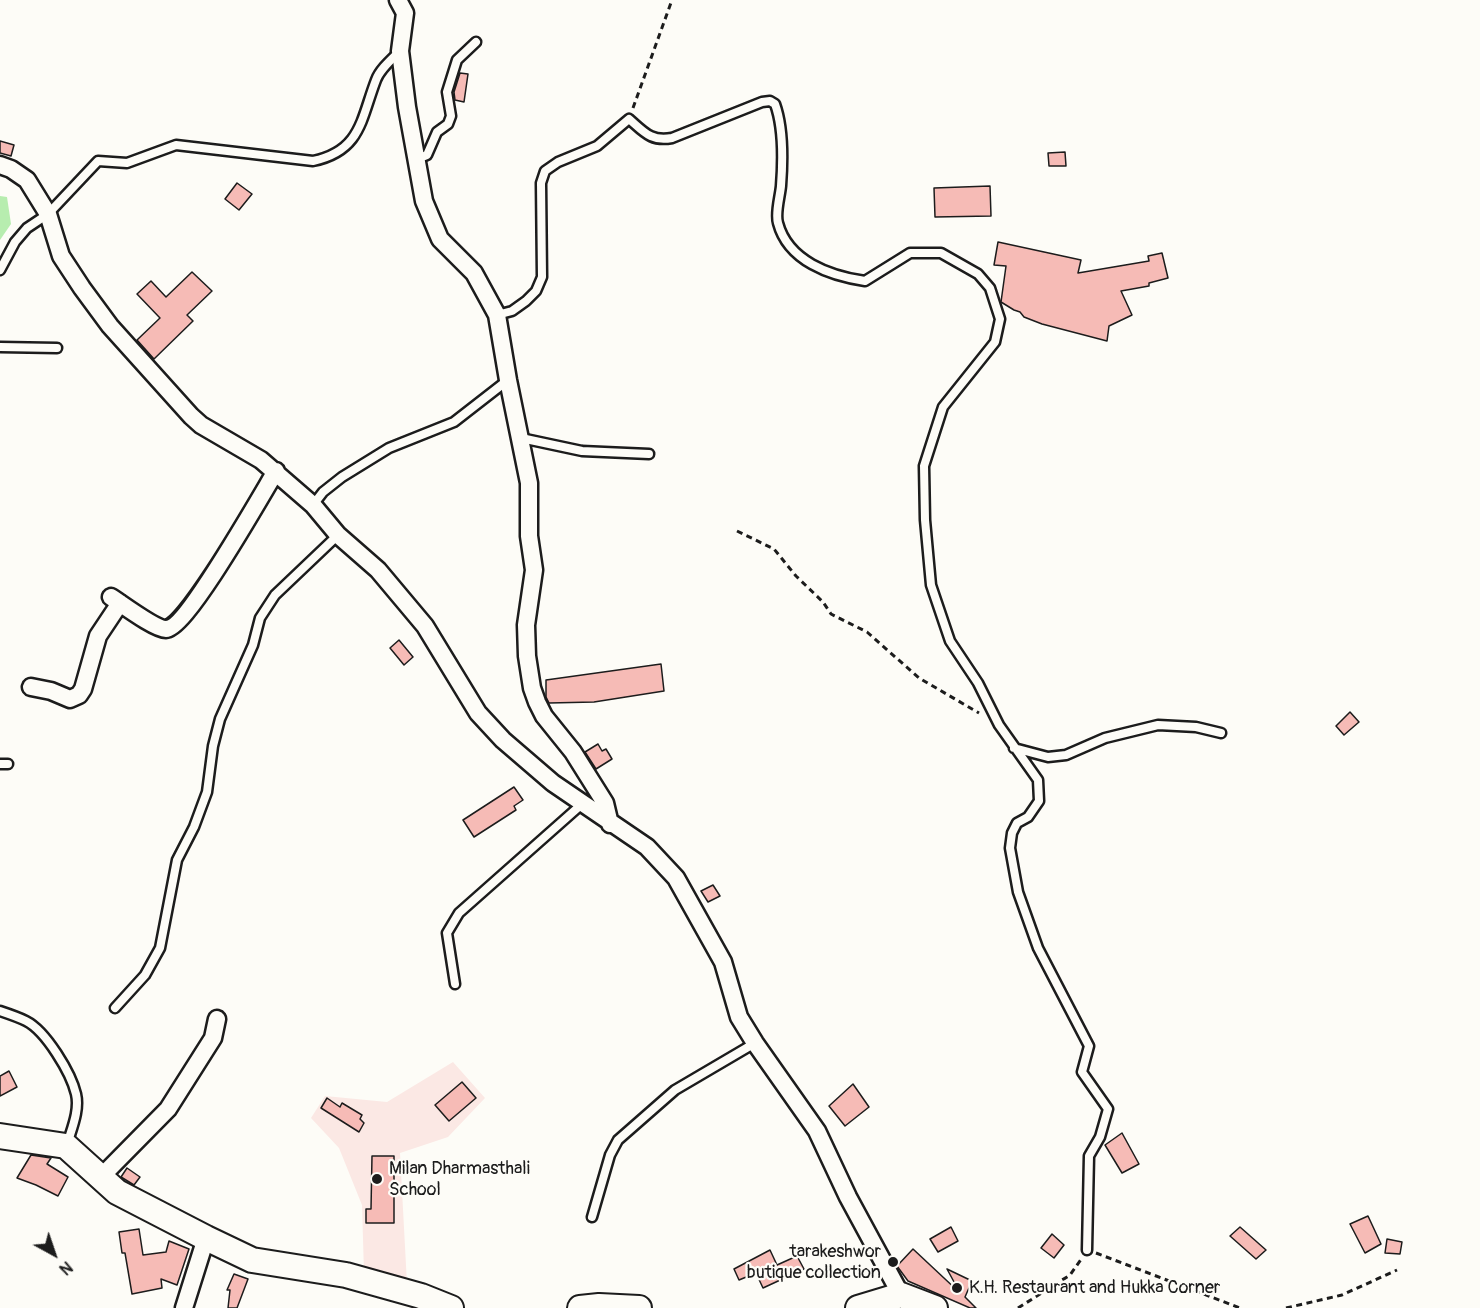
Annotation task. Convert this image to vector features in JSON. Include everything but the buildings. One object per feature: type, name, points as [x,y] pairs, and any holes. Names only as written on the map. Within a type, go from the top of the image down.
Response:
[{"type":"street","points":[[398,0],[405,13],[400,51],[407,107],[424,201],[440,238],[474,273],[497,315],[521,438],[529,483],[529,536],[534,570],[526,625],[527,656],[532,688],[544,716],[573,752],[605,803],[610,824]]},
{"type":"street","points":[[0,165],[11,169],[27,180],[48,214],[61,255],[110,326],[201,425],[276,471],[313,505],[338,535],[378,570],[425,626],[477,713],[503,740],[552,783],[610,824],[648,847],[676,878],[723,962],[739,1017],[816,1131],[848,1197],[901,1295]]},
{"type":"street","points":[[31,687],[51,691],[70,699],[79,696],[98,636],[116,600],[165,629],[173,627],[188,610],[225,556],[276,471]]},
{"type":"street","points":[[101,1177],[168,1109],[213,1038],[217,1019]]},
{"type":"street","points":[[0,1136],[66,1146],[117,1192],[252,1260],[346,1275],[421,1296],[451,1308]]},
{"type":"street","points":[[184,1308],[206,1238]]},
{"type":"street","points":[[858,1308],[901,1295],[935,1308]]},
{"type":"street","points":[[580,1308],[599,1306],[639,1308]]},
{"type":"lane","points":[[417,159],[427,155],[437,132],[448,124],[451,116],[447,92],[457,60],[476,42]]},
{"type":"lane","points":[[0,270],[15,242],[27,228],[48,214],[98,162],[128,163],[176,145],[312,162],[330,158],[345,148],[358,129],[371,99],[377,77],[400,51]]},
{"type":"lane","points":[[497,315],[512,311],[526,301],[536,291],[542,277],[541,183],[545,171],[558,162],[573,158],[597,146],[628,119],[647,135],[659,140],[672,138],[762,102],[770,101],[775,104],[781,127],[781,182],[777,221],[785,240],[794,251],[825,272],[842,278],[865,281],[910,253],[941,253],[978,274],[990,288],[1000,319],[995,342],[943,407],[924,466],[925,520],[931,585],[950,642],[978,683],[999,725],[1038,780],[1039,801],[1028,817],[1017,823],[1012,833],[1010,848],[1018,892],[1038,948],[1089,1046],[1082,1072],[1108,1109],[1100,1137],[1089,1156],[1088,1250]]},
{"type":"lane","points":[[0,347],[57,348]]},
{"type":"lane","points":[[313,505],[323,492],[342,477],[389,448],[454,422],[508,380]]},
{"type":"lane","points":[[521,438],[582,451],[649,454]]},
{"type":"lane","points":[[116,1008],[145,975],[160,948],[177,860],[194,827],[207,792],[213,746],[220,719],[253,645],[260,618],[275,594],[338,535]]},
{"type":"lane","points":[[1014,748],[1048,757],[1066,755],[1105,738],[1158,725],[1196,727],[1221,733]]},
{"type":"lane","points":[[455,984],[447,933],[459,913],[582,804]]},
{"type":"lane","points":[[0,1011],[28,1022],[51,1044],[62,1063],[76,1094],[76,1107],[66,1146]]},
{"type":"lane","points":[[592,1217],[610,1155],[618,1140],[675,1090],[755,1043]]},
{"type":"path","points":[[628,119],[672,0]]},
{"type":"path","points":[[737,531],[774,549],[796,576],[823,602],[831,614],[867,632],[919,678],[999,725]]},
{"type":"path","points":[[1018,1308],[1070,1275],[1088,1250],[1240,1308]]},
{"type":"path","points":[[1286,1308],[1342,1295],[1397,1270]]},
{"type":"shaded area","name":"Milan Dharmasthali School","points":[[453,1062],[485,1098],[448,1137],[400,1153],[407,1284],[364,1273],[362,1205],[339,1148],[311,1118],[325,1096],[387,1102]]},
{"type":"green space","points":[[0,196],[7,197],[11,224],[0,240]]},
{"type":"place","name":"Milan Dharmasthali School","points":[[377,1179]]},
{"type":"place","name":"tarakeshwor butique collection","points":[[893,1262]]},
{"type":"place","name":"K.H. Restaurant and Hukka Corner","points":[[957,1288]]}]
